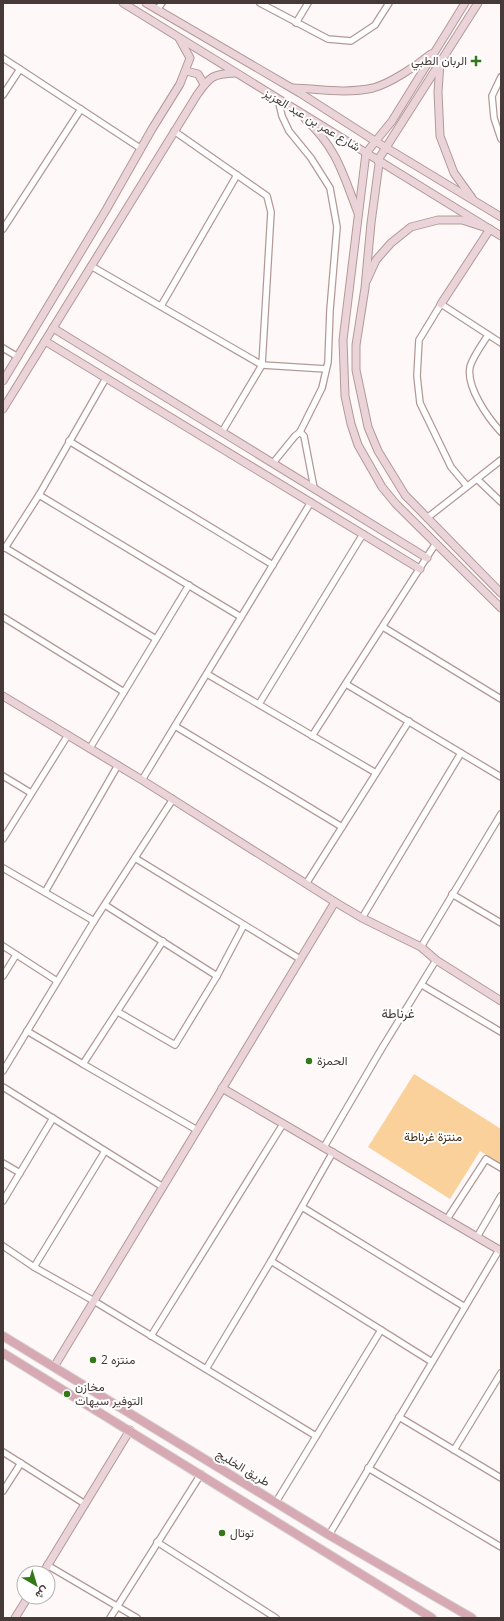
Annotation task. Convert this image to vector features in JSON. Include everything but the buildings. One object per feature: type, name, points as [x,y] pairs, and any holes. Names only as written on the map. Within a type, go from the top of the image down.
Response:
[{"type":"main road","name":"طريق الخليج","points":[[3,1336],[329,1535],[472,1618]]},
{"type":"main road","points":[[3,1353],[130,1430],[431,1618]]},
{"type":"street","name":"شارع عمر بن عبد العزيز","points":[[124,3],[178,38],[501,236]]},
{"type":"street","name":"شارع عمر بن عبد العزيز","points":[[146,3],[291,88],[501,217]]},
{"type":"street","points":[[157,10],[162,3]]},
{"type":"street","points":[[260,3],[328,39],[351,41],[375,25],[389,3]]},
{"type":"street","points":[[296,23],[308,3]]},
{"type":"street","points":[[465,3],[392,122],[366,153],[343,340],[345,396],[351,424],[358,445],[382,487],[396,504],[501,608]]},
{"type":"street","points":[[478,3],[440,60],[378,160],[379,164],[371,224],[365,288],[356,345],[356,370],[368,426],[378,451],[405,495],[501,593]]},
{"type":"street","points":[[3,381],[106,210],[140,148],[180,84],[190,58],[178,38]]},
{"type":"street","points":[[291,88],[354,90],[374,87],[409,71],[435,52]]},
{"type":"street","points":[[3,58],[140,148]]},
{"type":"street","points":[[440,60],[438,92],[440,136],[454,174],[475,201]]},
{"type":"street","points":[[3,96],[20,69]]},
{"type":"street","points":[[186,71],[198,74],[204,84]]},
{"type":"street","points":[[3,409],[204,84],[217,74],[235,73]]},
{"type":"street","points":[[501,77],[492,96],[494,118],[501,139]]},
{"type":"street","points":[[273,463],[300,432],[322,388],[326,369],[336,227],[330,188],[311,158],[289,131],[282,116],[278,99]]},
{"type":"street","points":[[291,107],[314,127],[328,144],[341,166],[359,214]]},
{"type":"street","points":[[3,229],[81,109]]},
{"type":"street","points":[[174,131],[267,196],[271,212],[262,365],[222,432]]},
{"type":"street","points":[[161,306],[237,175]]},
{"type":"street","points":[[365,288],[376,260],[391,243],[411,227],[438,220],[462,220],[490,229],[419,340],[417,376],[420,403],[452,467],[467,486]]},
{"type":"street","points":[[91,266],[262,365],[326,369]]},
{"type":"street","points":[[441,304],[501,342]]},
{"type":"street","points":[[53,328],[426,558]]},
{"type":"street","points":[[488,335],[470,366],[470,377],[480,405],[501,432]]},
{"type":"street","points":[[45,341],[420,569]]},
{"type":"street","points":[[3,348],[18,357]]},
{"type":"street","points":[[106,378],[69,441],[40,495],[4,548],[156,639]]},
{"type":"street","points":[[300,432],[304,436],[314,488]]},
{"type":"street","points":[[69,441],[273,564]]},
{"type":"street","points":[[427,518],[501,460]]},
{"type":"street","points":[[477,479],[501,502]]},
{"type":"street","points":[[40,495],[241,617]]},
{"type":"street","points":[[142,780],[311,502]]},
{"type":"street","points":[[259,704],[363,534]]},
{"type":"street","points":[[312,736],[436,543]]},
{"type":"street","points":[[90,748],[189,585]]},
{"type":"street","points":[[3,618],[124,692]]},
{"type":"street","points":[[383,626],[501,699]]},
{"type":"street","points":[[207,674],[376,773]]},
{"type":"street","points":[[346,684],[501,777]]},
{"type":"street","points":[[3,696],[118,765],[335,902],[362,918],[421,947],[436,960],[501,1000]]},
{"type":"street","points":[[306,884],[409,721]]},
{"type":"street","points":[[175,726],[342,827]]},
{"type":"street","points":[[3,839],[68,735]]},
{"type":"street","points":[[362,918],[461,753]]},
{"type":"street","points":[[45,892],[118,765]]},
{"type":"street","points":[[3,776],[31,794]]},
{"type":"street","points":[[3,1071],[94,921],[173,800]]},
{"type":"street","points":[[421,947],[501,814]]},
{"type":"street","points":[[135,858],[300,959]]},
{"type":"street","points":[[3,868],[94,921]]},
{"type":"street","points":[[452,894],[501,924]]},
{"type":"street","points":[[54,1368],[335,902]]},
{"type":"street","points":[[105,905],[217,976]]},
{"type":"street","points":[[118,1012],[175,1044],[217,976],[244,925]]},
{"type":"street","points":[[83,1064],[163,941]]},
{"type":"street","points":[[3,946],[57,980]]},
{"type":"street","points":[[3,976],[16,955]]},
{"type":"street","points":[[324,1147],[436,960]]},
{"type":"street","points":[[422,985],[501,1032]]},
{"type":"street","points":[[27,1031],[197,1130]]},
{"type":"street","points":[[3,1087],[162,1187]]},
{"type":"street","points":[[222,1088],[500,1251],[329,1535]]},
{"type":"street","points":[[3,1201],[53,1118]]},
{"type":"street","points":[[151,1336],[282,1124]]},
{"type":"street","points":[[34,1267],[105,1151]]},
{"type":"street","points":[[206,1369],[271,1261],[333,1152]]},
{"type":"street","points":[[447,1219],[486,1159],[501,1168]]},
{"type":"street","points":[[3,1162],[20,1174]]},
{"type":"street","points":[[477,1237],[501,1196]]},
{"type":"street","points":[[302,1207],[465,1307]]},
{"type":"street","points":[[3,1246],[34,1267],[94,1301],[316,1436]]},
{"type":"street","points":[[271,1261],[432,1362]]},
{"type":"street","points":[[276,1502],[381,1330]]},
{"type":"street","points":[[454,1450],[501,1374]]},
{"type":"street","points":[[399,1417],[501,1478]]},
{"type":"street","points":[[48,1565],[130,1430]]},
{"type":"street","points":[[3,1452],[85,1504]]},
{"type":"street","points":[[3,1492],[21,1463]]},
{"type":"street","points":[[368,1468],[501,1547]]},
{"type":"street","points":[[110,1618],[201,1474]]},
{"type":"street","points":[[157,1542],[276,1618]]},
{"type":"street","points":[[56,1571],[136,1618]]},
{"type":"street","points":[[15,1618],[23,1605]]},
{"type":"green space","name":"منتزة غرناطة","points":[[414,1074],[501,1129],[501,1164],[480,1151],[450,1199],[368,1147]]},
{"type":"place","name":"الربان الطبي","points":[[476,61]]},
{"type":"place","name":"الحمزة","points":[[309,1061]]},
{"type":"place","name":"منتزه 2","points":[[93,1360]]},
{"type":"place","name":"مخازن التوفير سيهات","points":[[67,1394]]},
{"type":"place","name":"توتال","points":[[222,1533]]},
{"type":"district","name":"غرناطة","points":[[398,1013]]}]
